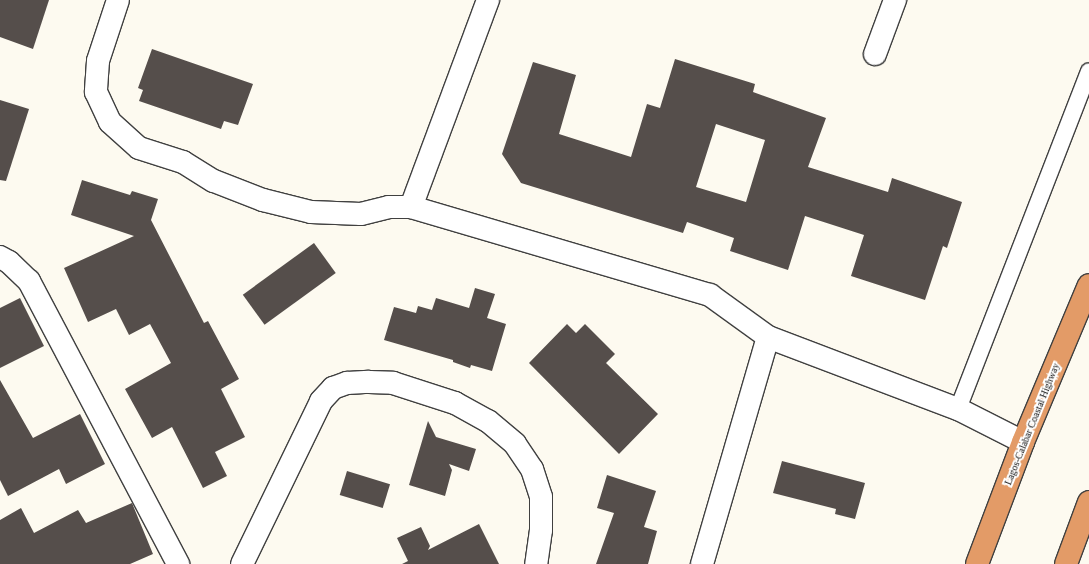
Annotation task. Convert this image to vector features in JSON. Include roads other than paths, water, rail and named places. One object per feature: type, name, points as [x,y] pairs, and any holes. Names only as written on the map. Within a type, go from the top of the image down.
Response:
[{"type":"highway","name":"Lagos-Calabar Coastal Highway","points":[[977,564],[1023,442],[1089,285]]},
{"type":"highway","points":[[1066,564],[1089,502]]},
{"type":"street","points":[[118,0],[98,61],[96,92],[110,122],[139,148],[183,162],[214,181],[263,200],[311,212],[361,214],[389,207],[411,207],[710,295],[768,337],[958,409],[1023,442]]},
{"type":"street","points":[[411,207],[488,0]]},
{"type":"street","points":[[875,54],[894,0]]},
{"type":"street","points":[[0,257],[9,262],[29,281],[178,564]]},
{"type":"street","points":[[702,564],[768,337]]},
{"type":"street","points":[[242,564],[320,401],[333,388],[347,383],[369,382],[393,383],[455,402],[488,421],[515,444],[532,469],[541,497],[541,530],[536,564]]},
{"type":"lane","points":[[958,409],[1089,71]]}]
